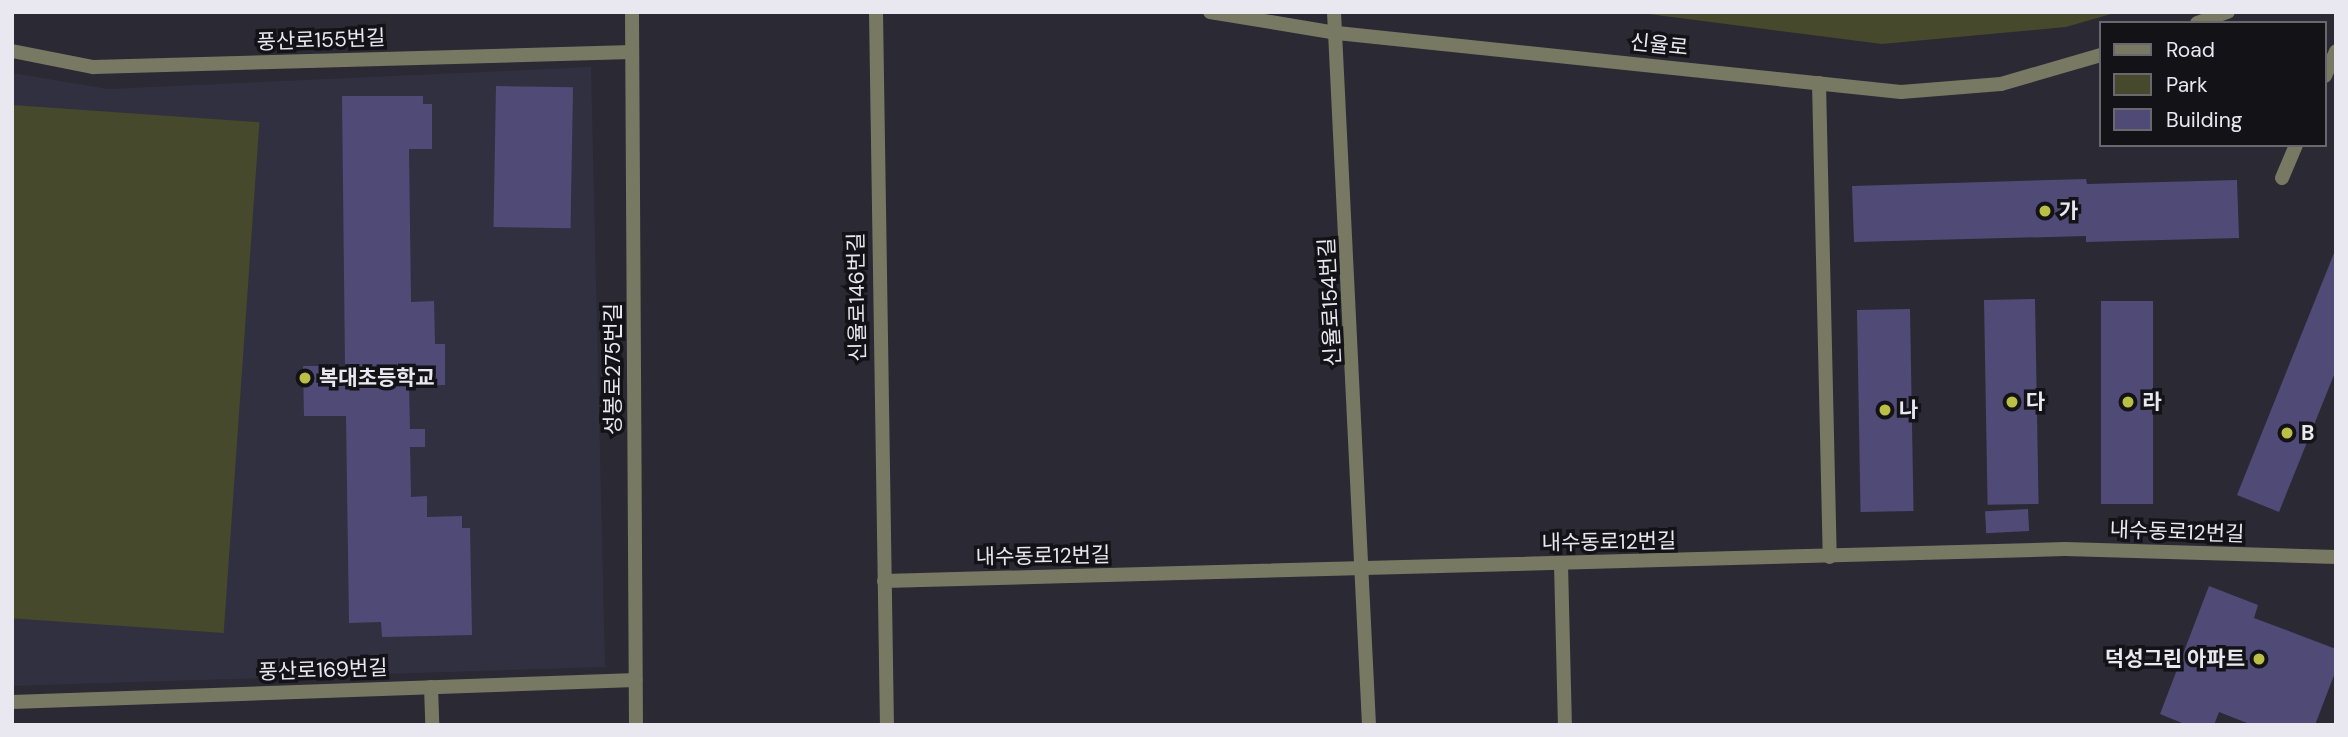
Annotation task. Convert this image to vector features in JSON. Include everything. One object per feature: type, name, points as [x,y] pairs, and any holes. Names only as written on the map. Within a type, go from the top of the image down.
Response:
[{"type":"street","name":"성봉로275번길","points":[[632,12],[636,725]]},
{"type":"street","name":"신율로146번길","points":[[876,12],[887,725]]},
{"type":"street","name":"신율로","points":[[1210,12],[1337,33],[1901,92],[2001,84],[2100,55]]},
{"type":"street","name":"신율로154번길","points":[[1334,12],[1365,569],[1369,725]]},
{"type":"street","points":[[2203,21],[2228,12]]},
{"type":"street","name":"풍산로155번길","points":[[12,51],[93,67],[632,52]]},
{"type":"street","points":[[2327,71],[2336,51]]},
{"type":"street","points":[[1818,83],[1830,556]]},
{"type":"street","points":[[2282,178],[2295,147]]},
{"type":"street","name":"내수동로12번길","points":[[884,581],[2065,549],[2336,557]]},
{"type":"street","points":[[1561,564],[1565,725]]},
{"type":"street","name":"풍산로169번길","points":[[12,702],[636,680]]},
{"type":"street","points":[[431,687],[432,725]]},
{"type":"shaded area","name":"복대초등학교","points":[[591,67],[605,667],[12,686],[12,73],[108,89]]},
{"type":"green space","points":[[1633,12],[2118,12],[2066,27],[1882,44]]},
{"type":"green space","points":[[12,105],[259,122],[224,633],[12,618]]},
{"type":"building","points":[[496,86],[573,87],[571,228],[494,227]]},
{"type":"building","points":[[342,96],[423,96],[423,104],[432,104],[432,149],[409,149],[411,302],[434,301],[435,344],[445,344],[445,385],[409,386],[410,429],[425,429],[425,447],[410,447],[411,497],[427,496],[427,517],[462,516],[462,528],[470,528],[472,635],[382,637],[381,622],[349,623],[346,416],[304,416],[303,366],[345,366]]},
{"type":"building","name":"가","points":[[2086,179],[2087,184],[2237,180],[2239,238],[2086,242],[2086,236],[1854,242],[1852,186]]},
{"type":"building","name":"B","points":[[2336,248],[2336,370],[2279,512],[2237,495]]},
{"type":"building","name":"다","points":[[2035,299],[2039,504],[1988,505],[1984,300]]},
{"type":"building","name":"라","points":[[2101,301],[2153,301],[2153,504],[2101,504]]},
{"type":"building","name":"나","points":[[1910,309],[1914,511],[1861,512],[1857,310]]},
{"type":"building","points":[[2028,509],[2029,531],[1986,533],[1985,511]]},
{"type":"building","name":"덕성그린 아파트","points":[[2209,586],[2258,605],[2254,618],[2336,649],[2336,670],[2315,725],[2252,725],[2219,712],[2214,725],[2187,725],[2160,714]]},
{"type":"place","name":"가","points":[[2045,211]]},
{"type":"place","name":"복대초등학교","points":[[305,378]]},
{"type":"place","name":"다","points":[[2012,402]]},
{"type":"place","name":"라","points":[[2128,402]]},
{"type":"place","name":"나","points":[[1885,410]]},
{"type":"place","name":"B","points":[[2287,433]]},
{"type":"place","name":"덕성그린 아파트","points":[[2259,659]]}]
